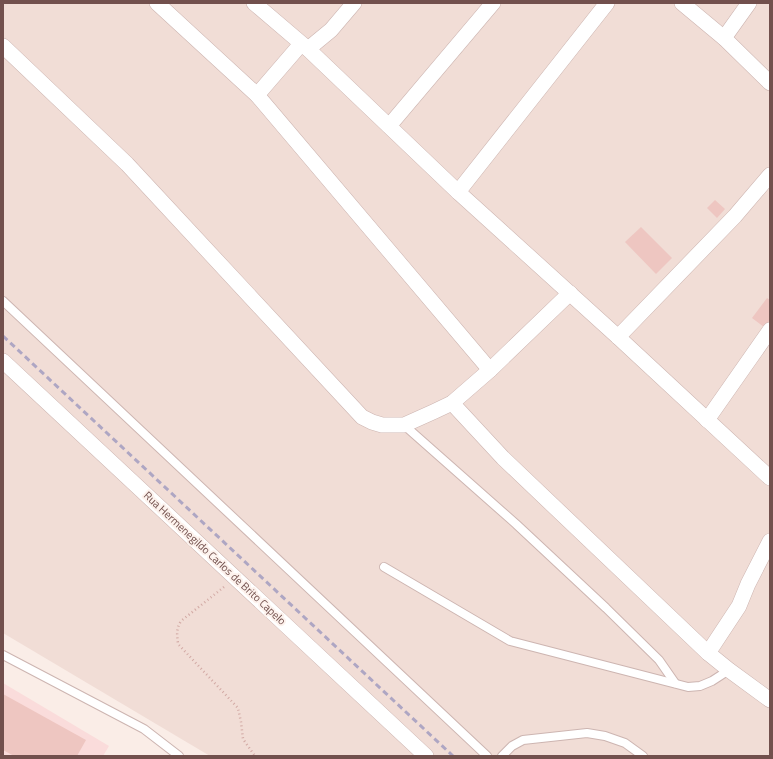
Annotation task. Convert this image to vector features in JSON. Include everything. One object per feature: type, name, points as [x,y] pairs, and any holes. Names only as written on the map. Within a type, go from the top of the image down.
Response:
[{"type":"street","points":[[157,3],[258,95],[490,370]]},
{"type":"street","points":[[254,3],[305,46],[458,192],[618,337],[770,478]]},
{"type":"street","points":[[258,95],[305,46],[331,30],[354,3]]},
{"type":"street","points":[[389,126],[493,3]]},
{"type":"street","points":[[458,192],[607,3]]},
{"type":"street","points":[[682,3],[724,38],[770,84]]},
{"type":"street","points":[[724,38],[749,3]]},
{"type":"street","points":[[3,46],[127,164],[362,417],[372,422],[382,425],[404,425],[452,403],[490,370],[570,294]]},
{"type":"street","points":[[618,337],[735,216],[770,175]]},
{"type":"street","points":[[707,420],[770,330]]},
{"type":"street","name":"Rua Hermenegildo Carlos de Brito Capelo","points":[[3,361],[426,756]]},
{"type":"street","points":[[452,403],[503,458],[708,653],[770,700]]},
{"type":"street","points":[[708,653],[739,606],[748,584],[770,541]]},
{"type":"lane","points":[[3,301],[487,756]]},
{"type":"lane","points":[[404,425],[516,524],[606,608],[659,660],[675,683]]},
{"type":"lane","points":[[384,567],[510,641],[688,687],[700,686],[712,681],[729,670]]},
{"type":"lane","points":[[3,654],[144,729],[179,756]]},
{"type":"lane","points":[[502,756],[512,746],[523,740],[587,733],[605,736],[625,743],[643,756]]},
{"type":"path","points":[[235,578],[181,621],[177,627],[178,644],[238,708],[243,739],[255,756]]},
{"type":"shaded area","points":[[3,3],[770,3],[770,756],[210,756],[3,633]]},
{"type":"shaded area","points":[[3,683],[109,746],[103,756],[3,756]]},
{"type":"building","points":[[715,200],[725,209],[717,218],[707,208]]},
{"type":"building","points":[[641,227],[672,258],[656,274],[625,242]]},
{"type":"building","points":[[767,298],[770,300],[770,320],[764,327],[752,318]]},
{"type":"building","points":[[3,694],[86,740],[77,756],[14,756],[3,750]]},
{"type":"railway","points":[[3,336],[453,756]]}]
